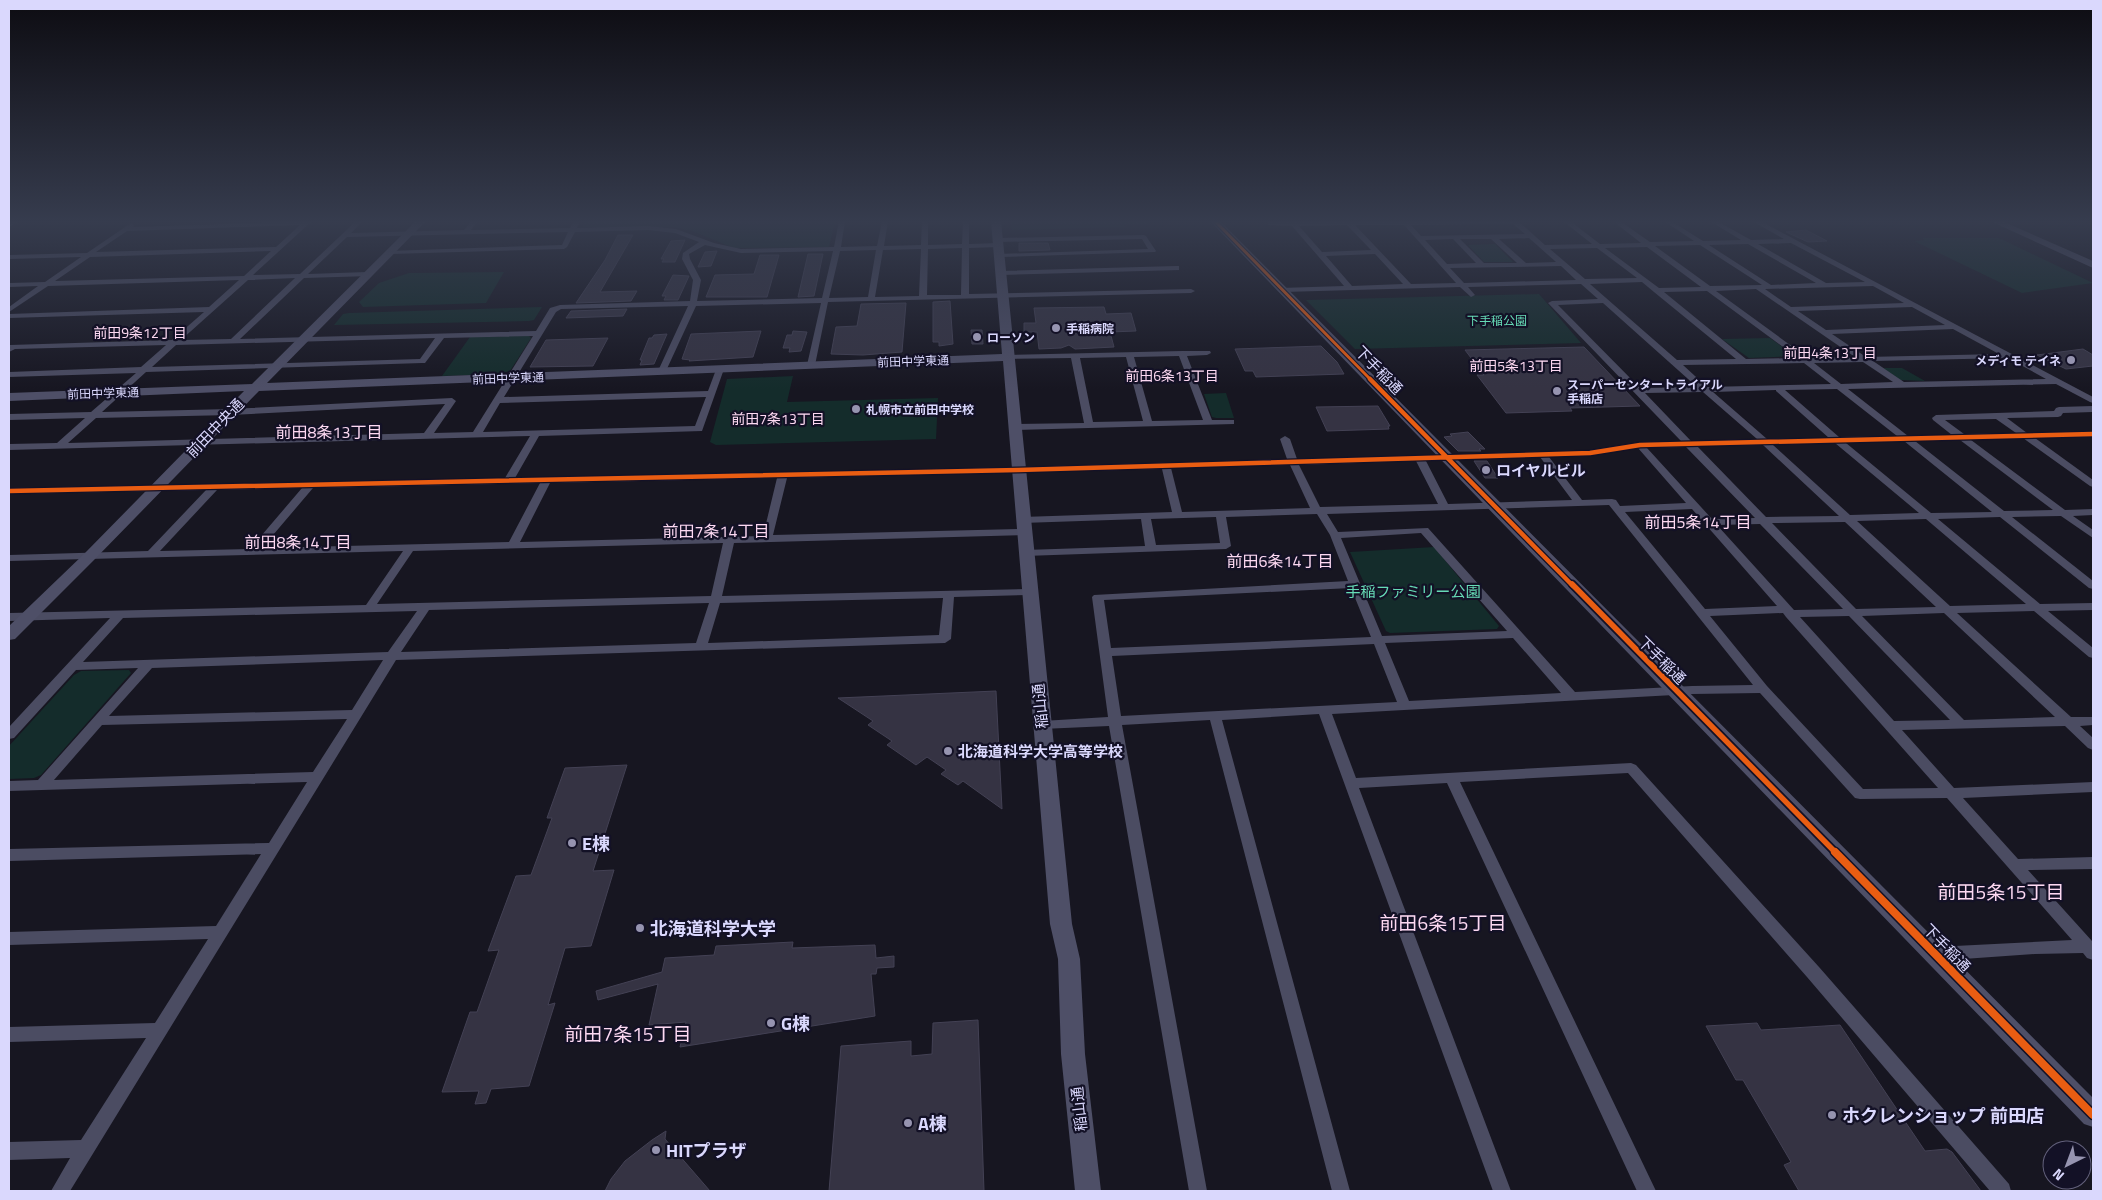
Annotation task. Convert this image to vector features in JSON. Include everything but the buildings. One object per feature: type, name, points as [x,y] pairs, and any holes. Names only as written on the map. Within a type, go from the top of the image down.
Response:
[{"type":"street","points":[[9,310],[57,277]]},
{"type":"street","points":[[9,285],[274,277]]},
{"type":"street","points":[[234,340],[301,277]]},
{"type":"street","name":"前田中央通","points":[[9,635],[90,556],[364,277]]},
{"type":"street","points":[[662,371],[693,304],[698,286],[696,277]]},
{"type":"street","points":[[811,365],[830,277]]},
{"type":"street","points":[[871,299],[876,277]]},
{"type":"street","points":[[923,277],[923,297]]},
{"type":"street","points":[[965,277],[965,296]]},
{"type":"street","name":"稲山通","points":[[1001,277],[1025,553],[1061,924],[1069,959],[1072,1054],[1088,1191]]},
{"type":"street","name":"下手稲通","points":[[1270,277],[2093,1115]]},
{"type":"street","points":[[1340,277],[1349,287]]},
{"type":"street","points":[[1400,277],[1409,286]]},
{"type":"street","points":[[1455,277],[1472,295]]},
{"type":"street","points":[[1578,277],[1765,442],[2093,745]]},
{"type":"street","points":[[1640,277],[1743,361]]},
{"type":"street","points":[[1695,277],[1806,360],[2093,586]]},
{"type":"street","points":[[1755,277],[1770,287]]},
{"type":"street","points":[[1809,277],[1824,286]]},
{"type":"street","points":[[1861,277],[2093,400]]},
{"type":"street","points":[[60,446],[246,278]]},
{"type":"street","points":[[1283,290],[1644,280]]},
{"type":"street","points":[[1657,290],[1874,284]]},
{"type":"street","points":[[1756,287],[1903,385]]},
{"type":"street","points":[[476,435],[553,310],[560,307],[1191,291]]},
{"type":"street","points":[[1605,301],[1552,303],[1960,723]]},
{"type":"street","points":[[1789,309],[1915,305]]},
{"type":"street","points":[[9,316],[210,310]]},
{"type":"street","points":[[1823,332],[1955,327]]},
{"type":"street","points":[[9,350],[13,347],[539,333]]},
{"type":"street","points":[[9,374],[422,361],[442,336]]},
{"type":"street","points":[[1182,353],[1208,422]]},
{"type":"street","points":[[1007,357],[1208,353]]},
{"type":"street","points":[[1129,354],[1148,424]]},
{"type":"street","points":[[1075,356],[1089,425]]},
{"type":"street","points":[[1675,363],[2009,356]]},
{"type":"street","name":"前田中学東通","points":[[9,397],[1007,357]]},
{"type":"street","points":[[9,447],[699,429],[720,369]]},
{"type":"street","points":[[1637,391],[2058,381]]},
{"type":"street","points":[[1779,389],[1838,441],[2093,654]]},
{"type":"street","points":[[498,400],[711,394]]},
{"type":"street","points":[[9,418],[231,412],[452,401],[427,436]]},
{"type":"street","points":[[2093,409],[2059,410],[2058,414],[1936,418],[2093,535]]},
{"type":"street","points":[[1998,416],[2093,484]]},
{"type":"street","points":[[1014,427],[1231,422]]},
{"type":"street","points":[[509,480],[536,433]]},
{"type":"street","points":[[9,491],[1166,466],[1590,453],[1640,445],[2093,434]]},
{"type":"street","points":[[1285,439],[1293,462],[1318,510],[1334,534],[1405,706]]},
{"type":"street","points":[[1640,445],[2092,951]]},
{"type":"street","points":[[1543,455],[1578,501]]},
{"type":"street","points":[[1420,459],[1444,506]]},
{"type":"street","points":[[1166,466],[1178,515]]},
{"type":"street","points":[[767,538],[783,475]]},
{"type":"street","points":[[513,545],[548,480]]},
{"type":"street","points":[[253,552],[311,484]]},
{"type":"street","points":[[151,554],[215,486]]},
{"type":"street","points":[[9,558],[729,540],[1023,526],[1145,516],[1578,501],[1612,502],[1763,689],[1860,794],[1950,793],[2093,787]]},
{"type":"street","points":[[1618,509],[1694,506]]},
{"type":"street","points":[[1710,522],[2093,512]]},
{"type":"street","points":[[1025,553],[1226,546],[1220,513]]},
{"type":"street","points":[[1145,516],[1151,548]]},
{"type":"street","points":[[1334,534],[1424,530],[1572,697]]},
{"type":"street","points":[[701,647],[716,600],[729,540]]},
{"type":"street","points":[[369,608],[410,548]]},
{"type":"street","points":[[1198,1191],[1115,721],[1098,597],[1355,584]]},
{"type":"street","points":[[9,617],[1029,592]]},
{"type":"street","points":[[74,666],[944,639],[949,594]]},
{"type":"street","points":[[1701,613],[1853,613],[2093,606]]},
{"type":"street","points":[[60,1191],[392,656],[425,607]]},
{"type":"street","points":[[9,735],[120,614]]},
{"type":"street","points":[[1106,652],[1515,634]]},
{"type":"street","points":[[42,785],[148,664]]},
{"type":"street","points":[[1042,725],[1676,691],[1763,689]]},
{"type":"street","points":[[1324,710],[1502,1191]]},
{"type":"street","points":[[98,721],[356,714]]},
{"type":"street","points":[[1215,716],[1341,1191]]},
{"type":"street","points":[[1890,726],[2093,721]]},
{"type":"street","points":[[1351,783],[1630,768],[1813,972],[2002,1191]]},
{"type":"street","points":[[9,786],[317,777]]},
{"type":"street","points":[[1450,778],[1647,1191]]},
{"type":"street","points":[[9,856],[273,848]]},
{"type":"street","points":[[2014,865],[2093,863]]},
{"type":"street","points":[[9,938],[221,932]]},
{"type":"street","points":[[1935,954],[2035,947],[2092,951]]},
{"type":"street","points":[[9,1034],[160,1030]]},
{"type":"street","points":[[9,1151],[87,1149]]},
{"type":"green space","points":[[397,277],[501,277],[486,303],[363,307],[359,302],[379,283]]},
{"type":"green space","points":[[1989,277],[2080,277],[2093,283],[2022,293]]},
{"type":"green space","name":"下手稲公園","points":[[1539,294],[1581,343],[1355,349],[1306,300]]},
{"type":"green space","points":[[542,307],[534,320],[529,321],[334,325],[343,314],[349,313]]},
{"type":"green space","points":[[529,336],[531,338],[510,371],[497,374],[442,376],[470,337]]},
{"type":"green space","points":[[1770,338],[1795,356],[1749,358],[1722,339]]},
{"type":"green space","points":[[1883,368],[1902,368],[1925,381],[1900,380]]},
{"type":"green space","points":[[793,376],[787,402],[938,398],[936,439],[716,445],[710,442],[727,379]]},
{"type":"green space","points":[[1226,393],[1234,418],[1212,417],[1204,394]]},
{"type":"green space","name":"手稲ファミリー公園","points":[[1434,547],[1499,626],[1497,629],[1390,633],[1386,631],[1350,552]]},
{"type":"green space","points":[[129,670],[131,673],[41,775],[34,778],[9,779],[9,746],[74,675],[81,671]]},
{"type":"cycle path","points":[[1270,277],[2093,1115]]},
{"type":"cycle path","points":[[9,491],[1018,470],[1590,453],[1640,445],[2093,434]]},
{"type":"place","name":"手稲病院","points":[[1056,328]]},
{"type":"place","name":"ローソン","points":[[977,337]]},
{"type":"place","name":"メディモ テイネ","points":[[2071,360]]},
{"type":"place","name":"スーパーセンタートライアル 手稲店","points":[[1557,391]]},
{"type":"place","name":"札幌市立前田中学校","points":[[856,409]]},
{"type":"place","name":"ロイヤルビル","points":[[1486,470]]},
{"type":"place","name":"北海道科学大学高等学校","points":[[948,751]]},
{"type":"place","name":"E棟","points":[[572,843]]},
{"type":"place","name":"北海道科学大学","points":[[640,928]]},
{"type":"place","name":"G棟","points":[[771,1023]]},
{"type":"place","name":"ホクレンショップ 前田店","points":[[1832,1115]]},
{"type":"place","name":"A棟","points":[[908,1123]]},
{"type":"place","name":"HITプラザ","points":[[656,1150]]},
{"type":"district","name":"前田9条12丁目","points":[[140,332]]},
{"type":"district","name":"前田4条13丁目","points":[[1830,352]]},
{"type":"district","name":"前田5条13丁目","points":[[1516,365]]},
{"type":"district","name":"前田6条13丁目","points":[[1172,375]]},
{"type":"district","name":"前田7条13丁目","points":[[778,418]]},
{"type":"district","name":"前田8条13丁目","points":[[329,432]]},
{"type":"district","name":"前田5条14丁目","points":[[1698,522]]},
{"type":"district","name":"前田7条14丁目","points":[[716,531]]},
{"type":"district","name":"前田8条14丁目","points":[[298,542]]},
{"type":"district","name":"前田6条14丁目","points":[[1280,561]]},
{"type":"district","name":"前田5条15丁目","points":[[2001,891]]},
{"type":"district","name":"前田6条15丁目","points":[[1443,922]]},
{"type":"district","name":"前田7条15丁目","points":[[628,1033]]}]
